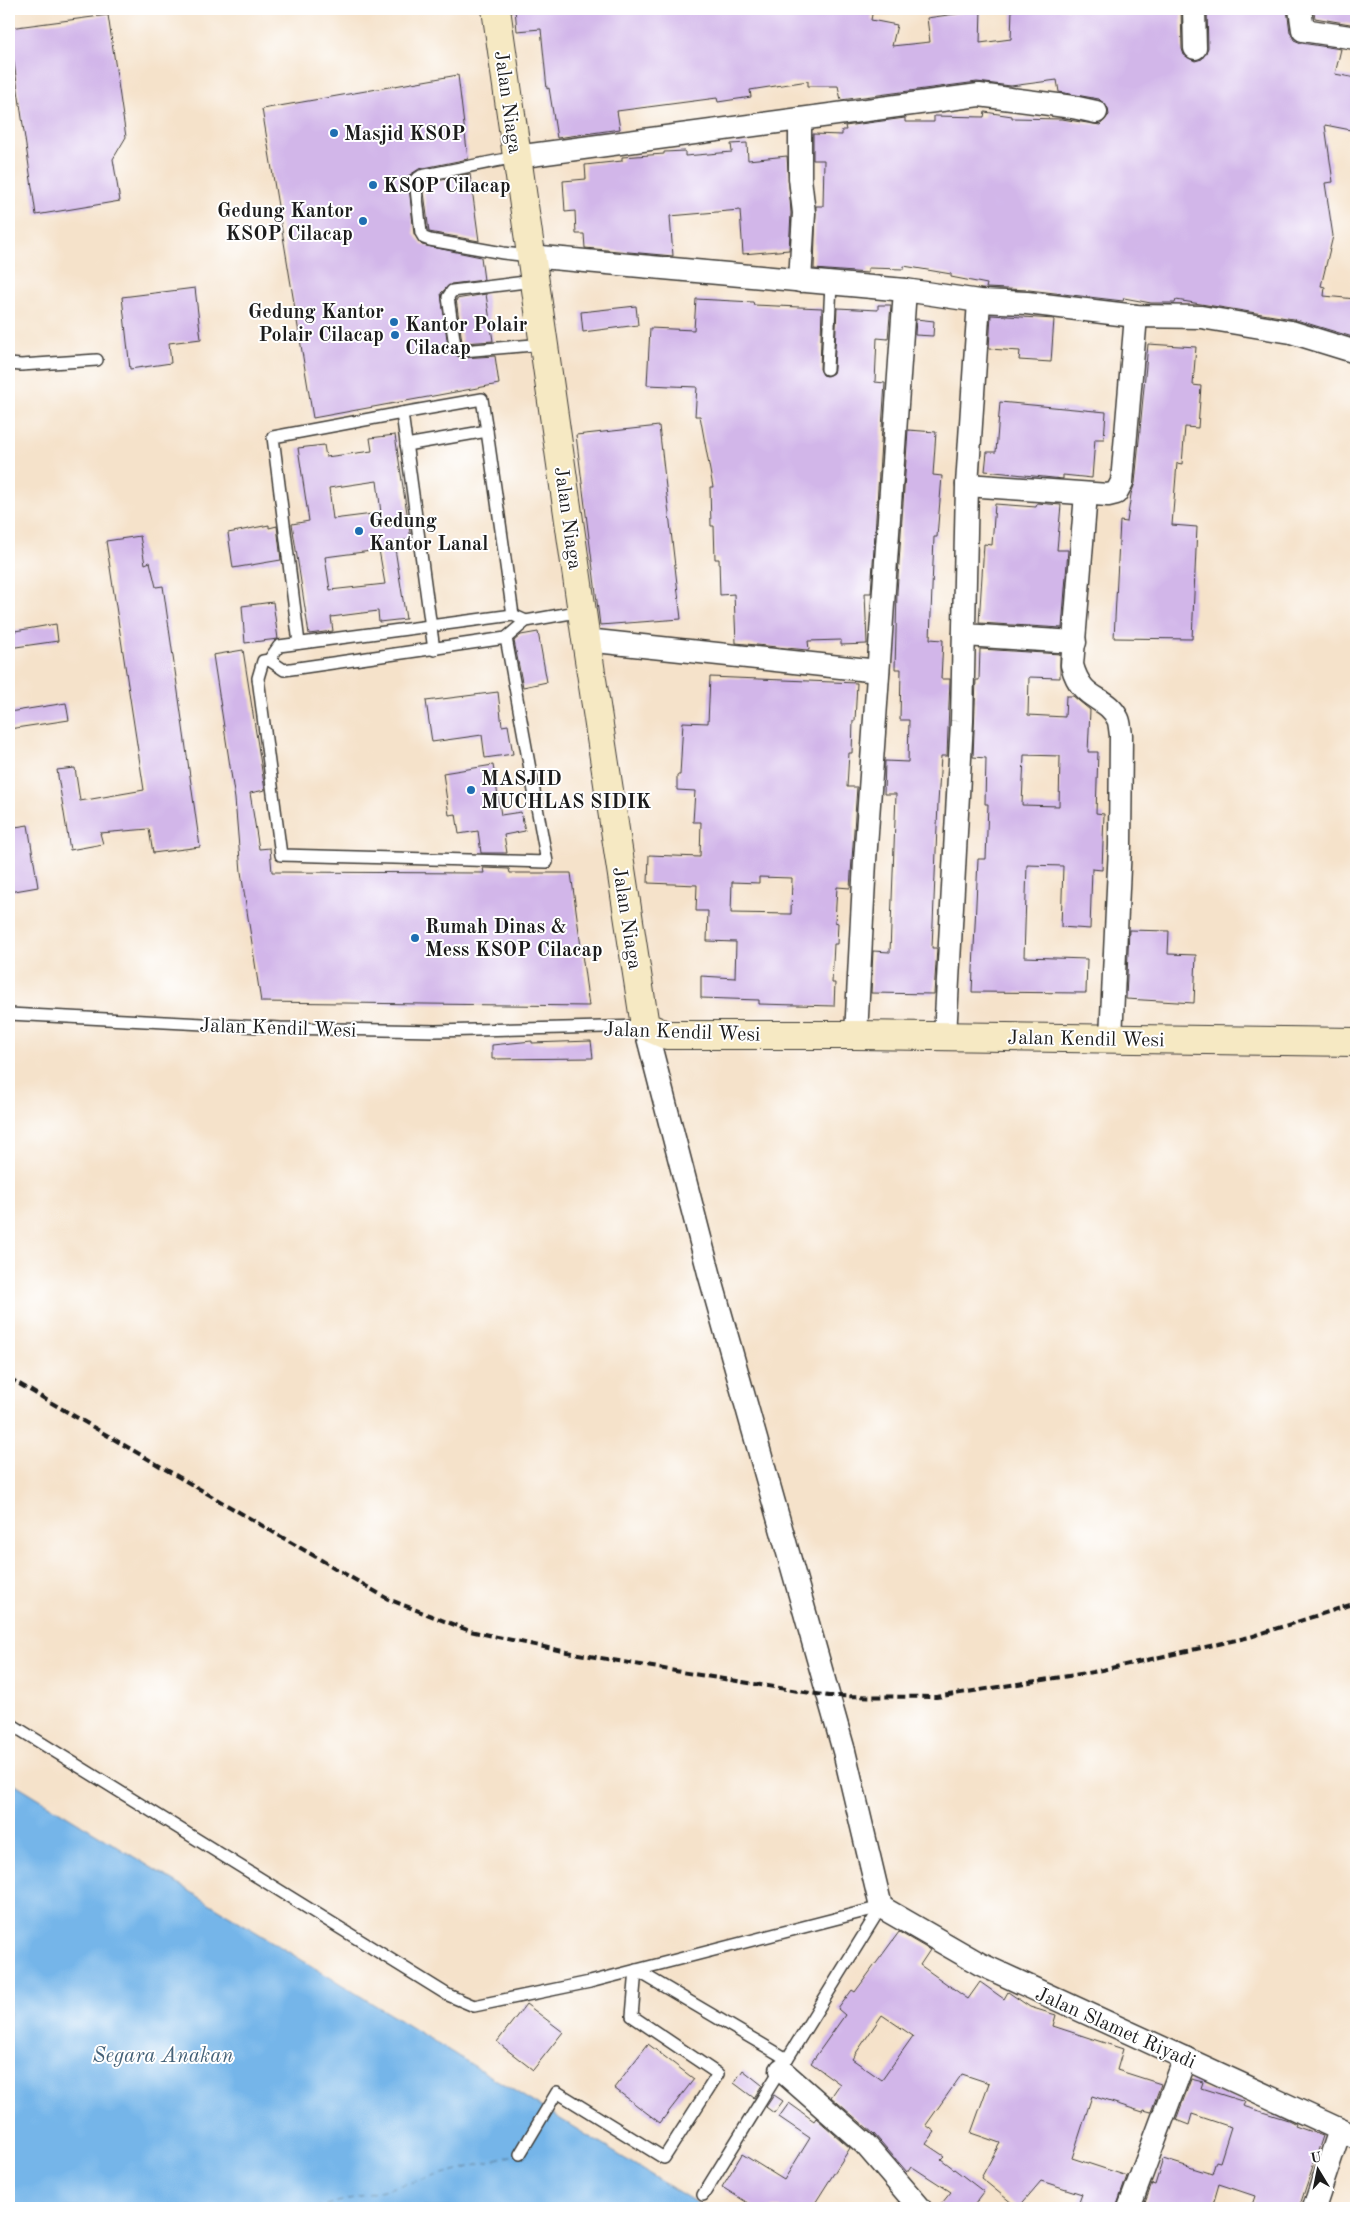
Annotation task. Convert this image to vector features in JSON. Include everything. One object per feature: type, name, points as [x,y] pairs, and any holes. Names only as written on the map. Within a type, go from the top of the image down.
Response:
[{"type":"main road","name":"Jalan Niaga","points":[[496,9],[586,640],[645,1026]]},
{"type":"main road","name":"Jalan Kendil Wesi","points":[[645,1026],[666,1035],[856,1035],[1356,1042]]},
{"type":"street","points":[[1194,9],[1195,48]]},
{"type":"street","points":[[1300,9],[1303,30],[1356,38]]},
{"type":"street","points":[[516,157],[979,95],[1074,107],[1096,112]]},
{"type":"street","points":[[800,119],[800,178],[804,213],[800,281]]},
{"type":"street","points":[[533,268],[831,283],[905,290],[979,301],[1027,303],[1136,316],[1201,316],[1291,332],[1356,352]]},
{"type":"street","points":[[856,1035],[865,861],[905,290]]},
{"type":"street","points":[[945,1036],[962,721],[967,485],[979,301]]},
{"type":"street","points":[[967,485],[1086,494],[1108,495],[1116,493],[1122,482],[1136,316]]},
{"type":"street","points":[[1086,494],[1072,665],[1076,680],[1086,692],[1108,706],[1118,719],[1121,735],[1120,846],[1111,1038]]},
{"type":"street","points":[[964,635],[1075,642]]},
{"type":"street","points":[[586,640],[878,671]]},
{"type":"street","points":[[645,1026],[709,1273],[844,1751],[881,1907]]},
{"type":"street","name":"Jalan Slamet Riyadi","points":[[881,1907],[980,1964],[1348,2133]]},
{"type":"street","points":[[1129,2208],[1185,2058]]},
{"type":"street","points":[[784,2064],[865,2144],[920,2208]]},
{"type":"street","points":[[1314,2208],[1348,2133]]},
{"type":"lane","points":[[516,157],[420,176],[414,180],[421,233],[424,238],[430,240],[503,253],[533,268]]},
{"type":"lane","points":[[533,268],[452,291],[448,297],[455,346],[462,351],[544,344]]},
{"type":"lane","points":[[827,369],[831,283]]},
{"type":"lane","points":[[9,364],[21,366],[97,360]]},
{"type":"lane","points":[[299,643],[282,495],[273,437],[482,399],[513,615]]},
{"type":"lane","points":[[402,413],[434,650]]},
{"type":"lane","points":[[406,445],[487,431]]},
{"type":"lane","points":[[269,660],[284,670],[434,650],[506,638],[526,621],[582,611]]},
{"type":"lane","points":[[506,638],[547,862],[281,855],[258,678],[263,662],[269,660],[279,646],[513,615],[526,621]]},
{"type":"lane","name":"Jalan Kendil Wesi","points":[[9,1014],[270,1027],[425,1031],[645,1026]]},
{"type":"lane","points":[[9,1723],[448,1995],[474,2006],[636,1970],[881,1907]]},
{"type":"lane","points":[[703,2195],[881,1907]]},
{"type":"lane","points":[[636,1970],[784,2064]]},
{"type":"lane","points":[[520,2154],[557,2092],[664,2158],[718,2074],[632,2016],[636,1970]]},
{"type":"water","name":"Segara Anakan","points":[[9,1780],[705,2208],[9,2208]]},
{"type":"building","points":[[515,9],[873,9],[871,20],[897,25],[892,46],[930,42],[927,18],[962,13],[962,9],[981,9],[980,43],[1011,39],[1012,9],[1181,9],[1182,49],[1184,55],[1195,61],[1202,59],[1208,48],[1207,9],[1287,9],[1290,32],[1294,40],[1301,43],[1341,49],[1335,74],[1356,78],[1356,131],[1325,125],[1333,182],[1325,183],[1333,236],[1321,286],[1325,287],[1324,296],[1356,299],[1356,338],[1293,319],[1176,300],[1175,303],[1151,303],[1124,298],[1123,301],[1029,290],[986,288],[987,284],[951,277],[951,274],[904,266],[904,269],[868,268],[868,273],[814,269],[816,206],[823,206],[824,160],[813,160],[813,134],[842,135],[842,130],[846,130],[845,126],[905,118],[905,122],[934,122],[934,116],[984,117],[985,112],[1012,116],[1012,118],[1062,119],[1100,125],[1109,115],[1108,108],[1099,99],[1059,92],[1057,80],[1011,86],[977,82],[841,100],[838,86],[808,86],[808,81],[750,90],[751,97],[718,102],[717,98],[617,111],[620,129],[557,138],[549,88],[547,89],[541,29],[517,31]]},
{"type":"building","points":[[1313,9],[1356,9],[1356,25],[1315,18]]},
{"type":"building","points":[[108,15],[126,137],[113,159],[120,201],[36,215],[9,28]]},
{"type":"building","points":[[458,75],[468,159],[419,169],[408,176],[414,234],[422,245],[481,257],[484,280],[451,284],[441,293],[448,347],[451,352],[462,358],[495,356],[499,384],[313,418],[262,109]]},
{"type":"building","points":[[747,143],[748,160],[787,156],[791,213],[789,250],[743,254],[740,210],[670,216],[673,256],[585,248],[584,234],[576,234],[575,211],[565,212],[563,181],[586,179],[585,165],[622,161],[622,157],[664,154],[664,152],[685,151],[685,156],[732,152],[731,144]]},
{"type":"building","points":[[470,174],[479,241],[429,232],[423,184]]},
{"type":"building","points":[[195,288],[201,339],[169,343],[171,363],[130,369],[122,297]]},
{"type":"building","points":[[486,294],[493,341],[464,343],[462,342],[456,299]]},
{"type":"building","points":[[696,299],[753,302],[754,305],[822,308],[820,369],[823,375],[827,376],[833,373],[834,369],[837,308],[878,310],[878,305],[891,305],[888,339],[877,338],[875,382],[885,383],[871,593],[865,593],[867,644],[841,645],[841,640],[808,641],[809,650],[807,650],[736,643],[734,594],[720,595],[719,559],[715,559],[714,526],[711,526],[710,487],[713,487],[700,416],[695,416],[697,387],[647,385],[650,328],[694,330]]},
{"type":"building","points":[[636,306],[638,325],[583,332],[581,312]]},
{"type":"building","points":[[991,315],[1054,319],[1051,362],[1019,360],[1020,351],[989,349]]},
{"type":"building","points":[[916,319],[934,321],[933,336],[915,335]]},
{"type":"building","points":[[1148,344],[1196,347],[1193,385],[1201,386],[1198,428],[1185,427],[1182,464],[1177,463],[1172,525],[1197,527],[1192,639],[1114,638],[1120,521],[1127,522],[1131,494],[1135,483]]},
{"type":"building","points":[[1000,402],[1106,412],[1104,439],[1095,439],[1092,478],[1063,475],[1063,479],[985,471],[987,452],[996,452]]},
{"type":"building","points":[[659,426],[681,619],[600,625],[576,435]]},
{"type":"building","points":[[908,430],[936,432],[933,475],[942,476],[937,537],[934,537],[930,639],[943,640],[941,679],[950,679],[947,756],[941,756],[938,803],[932,948],[937,948],[934,994],[871,993],[873,951],[890,952],[896,794],[884,794],[885,761],[908,762],[909,720],[900,720],[901,669],[895,669],[897,592]]},
{"type":"building","name":"Gedung Kantor Lanal","points":[[395,435],[411,539],[394,542],[406,619],[379,622],[378,611],[331,617],[333,631],[309,634],[292,524],[309,521],[298,448],[324,445],[326,457],[372,451],[370,438]],"holes":[[[377,481],[381,513],[333,519],[329,488]],[[379,550],[385,584],[330,590],[325,557]]]},
{"type":"building","points":[[1037,503],[1061,505],[1057,550],[1068,550],[1062,628],[979,623],[984,544],[992,545],[995,504],[1036,507]]},
{"type":"building","points":[[269,525],[269,528],[277,526],[281,560],[233,568],[228,533]]},
{"type":"building","points":[[140,536],[145,564],[150,562],[156,587],[163,586],[200,847],[153,853],[149,829],[100,833],[103,844],[70,850],[57,770],[75,768],[80,801],[144,790],[106,541]]},
{"type":"building","points":[[273,602],[278,639],[245,643],[242,606]]},
{"type":"building","points":[[56,624],[58,641],[9,648],[9,632]]},
{"type":"building","points":[[538,632],[547,682],[523,687],[514,641],[521,635]]},
{"type":"building","points":[[980,649],[1060,654],[1060,678],[1029,677],[1028,715],[1065,717],[1066,696],[1073,696],[1090,710],[1088,752],[1098,752],[1096,813],[1104,814],[1102,870],[1092,869],[1090,929],[1061,927],[1063,866],[1027,865],[1024,957],[1087,959],[1086,993],[972,992],[978,859],[986,859],[988,804],[985,804],[986,758],[973,757],[976,680],[979,680]],"holes":[[[1024,755],[1060,756],[1059,806],[1022,805]]]},
{"type":"building","name":"Rumah Dinas & Mess KSOP Cilacap","points":[[243,650],[265,790],[250,793],[259,849],[270,848],[272,872],[484,873],[483,868],[509,869],[510,873],[571,873],[589,1006],[261,1002],[241,872],[235,799],[213,655]]},
{"type":"building","points":[[710,677],[857,683],[852,753],[849,753],[847,787],[857,787],[850,888],[837,887],[835,922],[838,923],[837,944],[834,944],[832,983],[835,983],[834,1006],[759,1004],[759,1000],[701,998],[701,976],[735,978],[736,942],[707,941],[708,911],[696,911],[697,885],[648,883],[649,855],[700,857],[701,822],[693,822],[695,791],[677,790],[677,775],[680,775],[683,722],[708,723]],"holes":[[[759,877],[792,878],[791,914],[731,913],[732,882],[759,883]]]},
{"type":"building","points":[[498,692],[502,726],[508,725],[513,754],[485,758],[482,735],[432,742],[426,701]]},
{"type":"building","points":[[66,703],[69,720],[9,729],[9,712]]},
{"type":"building","points":[[493,765],[501,815],[521,812],[525,831],[504,835],[507,853],[481,853],[478,831],[459,834],[456,814],[449,815],[443,773]]},
{"type":"building","points":[[28,825],[38,887],[9,892],[9,828]]},
{"type":"building","points":[[1129,930],[1169,931],[1168,954],[1196,955],[1194,1003],[1126,999]]},
{"type":"building","points":[[532,1041],[532,1043],[591,1041],[593,1058],[492,1059],[492,1045]]},
{"type":"building","points":[[899,1932],[930,1950],[920,1965],[968,1999],[980,1982],[1004,1999],[1008,1992],[1030,2007],[1056,2015],[1053,2026],[1123,2049],[1117,2070],[1161,2084],[1151,2112],[1144,2110],[1143,2112],[1092,2096],[1072,2158],[1127,2176],[1116,2208],[1077,2208],[1082,2194],[1041,2181],[1018,2208],[981,2178],[1000,2143],[971,2133],[989,2083],[962,2074],[926,2125],[935,2132],[926,2144],[944,2156],[941,2159],[984,2192],[972,2208],[938,2208],[951,2192],[911,2166],[907,2172],[874,2134],[831,2097],[840,2084],[811,2063],[845,2015],[838,2009],[852,1990],[855,1992]],"holes":[[[882,2015],[913,2036],[882,2080],[852,2059]]]},
{"type":"building","points":[[526,2004],[563,2032],[533,2070],[497,2042]]},
{"type":"building","points":[[648,2044],[694,2079],[660,2123],[614,2088]]},
{"type":"building","points":[[743,2070],[762,2085],[754,2098],[734,2083]]},
{"type":"building","points":[[1191,2079],[1203,2082],[1201,2088],[1245,2102],[1243,2106],[1288,2120],[1296,2124],[1295,2126],[1323,2136],[1299,2208],[1251,2208],[1255,2196],[1219,2184],[1212,2208],[1143,2208],[1152,2184],[1155,2185],[1163,2159],[1212,2174],[1216,2161],[1220,2162],[1231,2127],[1192,2114],[1189,2125],[1176,2120]]},
{"type":"building","points":[[774,2095],[783,2101],[774,2113],[766,2107]]},
{"type":"building","points":[[789,2103],[814,2121],[816,2118],[850,2148],[812,2208],[756,2208],[722,2187],[742,2154],[784,2180],[810,2138],[779,2117]]},
{"type":"ferry route","points":[[315,2208],[515,2155]]},
{"type":"railway","points":[[9,1378],[388,1599],[470,1631],[567,1652],[681,1672],[829,1696],[936,1697],[1093,1672],[1250,1637],[1356,1603]]},
{"type":"place","name":"Masjid KSOP","points":[[334,133]]},
{"type":"place","name":"KSOP Cilacap","points":[[373,185]]},
{"type":"place","name":"Gedung Kantor KSOP Cilacap","points":[[363,221]]},
{"type":"place","name":"Gedung Kantor Polair Cilacap","points":[[394,322]]},
{"type":"place","name":"Kantor Polair Cilacap","points":[[395,335]]},
{"type":"place","name":"Gedung Kantor Lanal","points":[[359,531]]},
{"type":"place","name":"MASJID MUCHLAS SIDIK","points":[[471,790]]},
{"type":"place","name":"Rumah Dinas & Mess KSOP Cilacap","points":[[415,938]]}]
